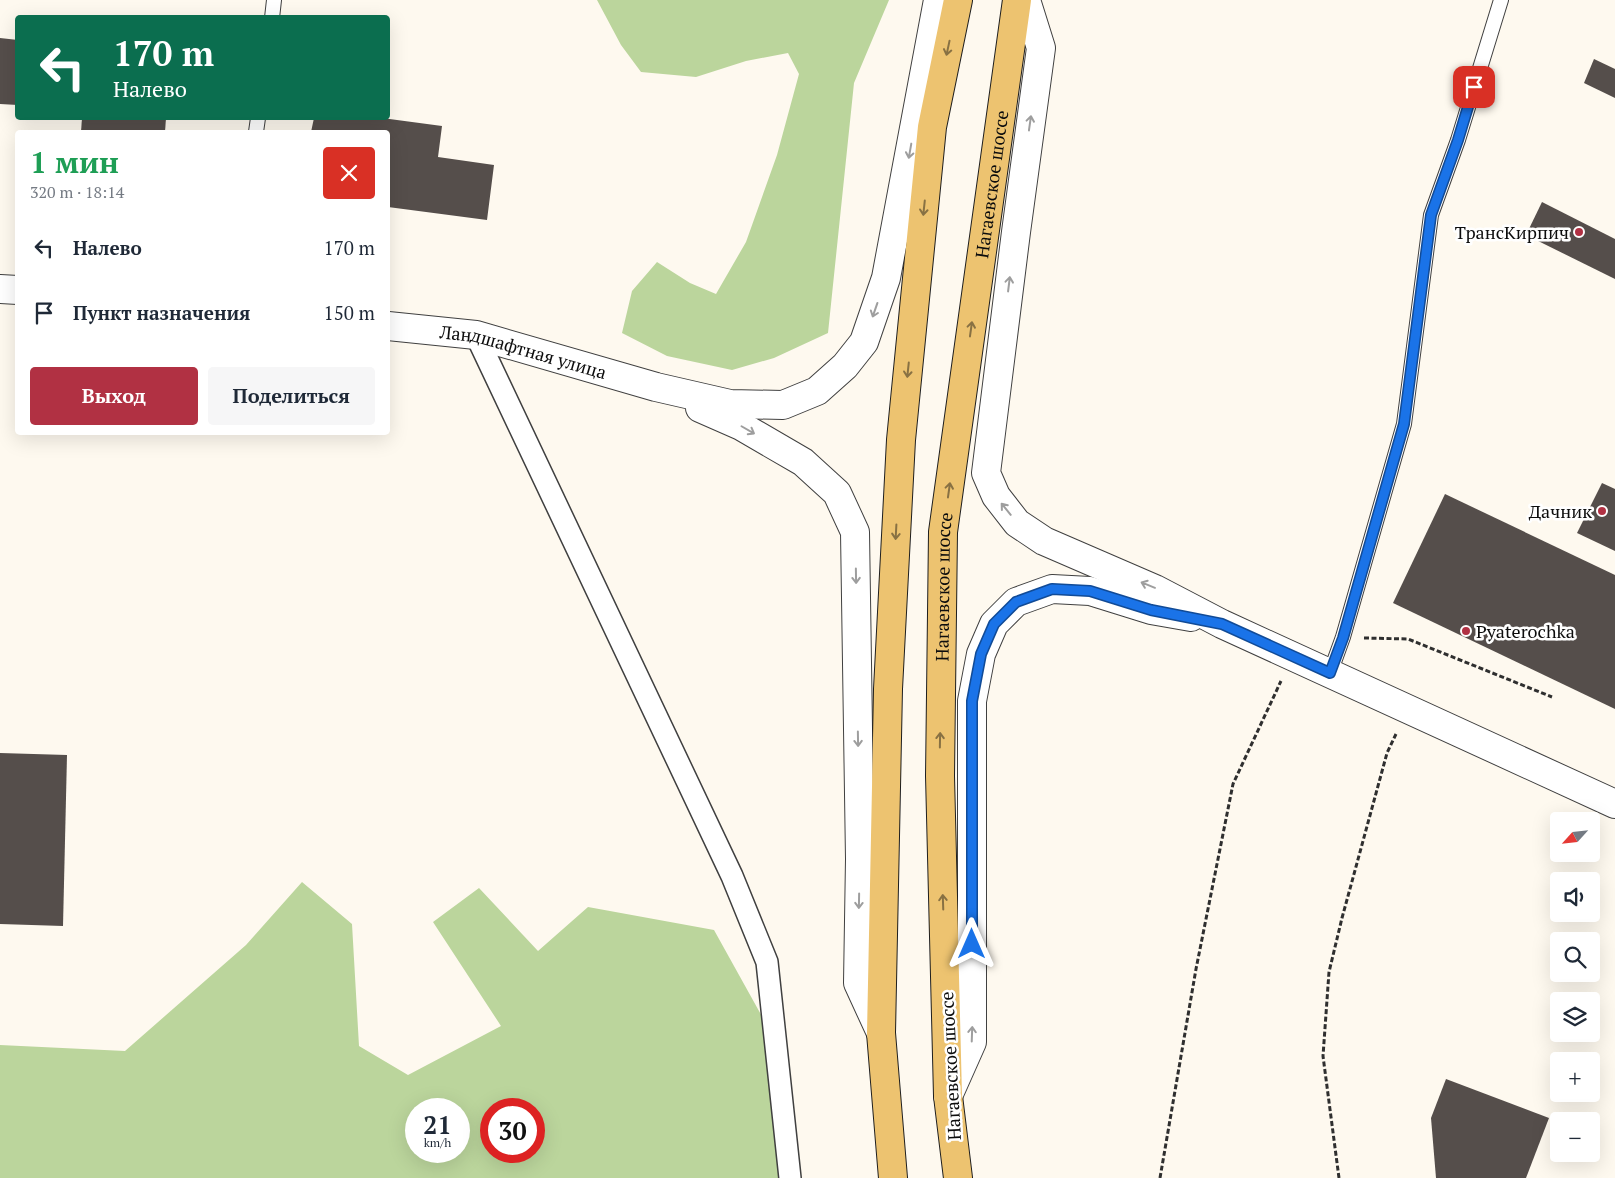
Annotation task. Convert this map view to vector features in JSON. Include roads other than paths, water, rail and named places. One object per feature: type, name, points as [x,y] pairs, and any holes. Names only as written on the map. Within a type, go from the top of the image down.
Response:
[{"type":"main road","points":[[893,1178],[881,1033],[888,689],[901,440],[932,127],[958,0]]},
{"type":"main road","name":"Нагаевское шоссе","points":[[958,1178],[948,1096],[940,776],[943,532],[1017,0]]},
{"type":"street","points":[[656,388],[730,404],[783,405],[817,391],[845,366],[864,342],[886,278],[938,0]]},
{"type":"street","points":[[1026,0],[1041,48],[986,473],[996,496],[1017,523],[1044,542],[1155,588],[1222,624],[1615,804]]},
{"type":"street","points":[[0,289],[15,290]]},
{"type":"street","name":"Ландшафтная улица","points":[[390,326],[476,335],[656,388]]},
{"type":"street","points":[[476,335],[732,876],[767,962],[790,1178]]},
{"type":"street","points":[[656,388],[741,426],[803,462],[837,493],[855,532],[860,860],[858,983],[881,1033]]},
{"type":"street","points":[[948,1096],[972,1042],[972,701],[981,654],[994,624],[1016,602],[1052,589],[1090,591],[1151,610],[1222,624]]},
{"type":"lane","points":[[272,15],[274,0]]},
{"type":"lane","points":[[1330,673],[1343,638],[1404,424],[1431,215],[1458,140],[1501,0]]},
{"type":"place","name":"ТрансКирпич","points":[[1579,232]]},
{"type":"place","name":"Дачник","points":[[1602,511]]},
{"type":"place","name":"Pyaterochka","points":[[1466,631]]}]
